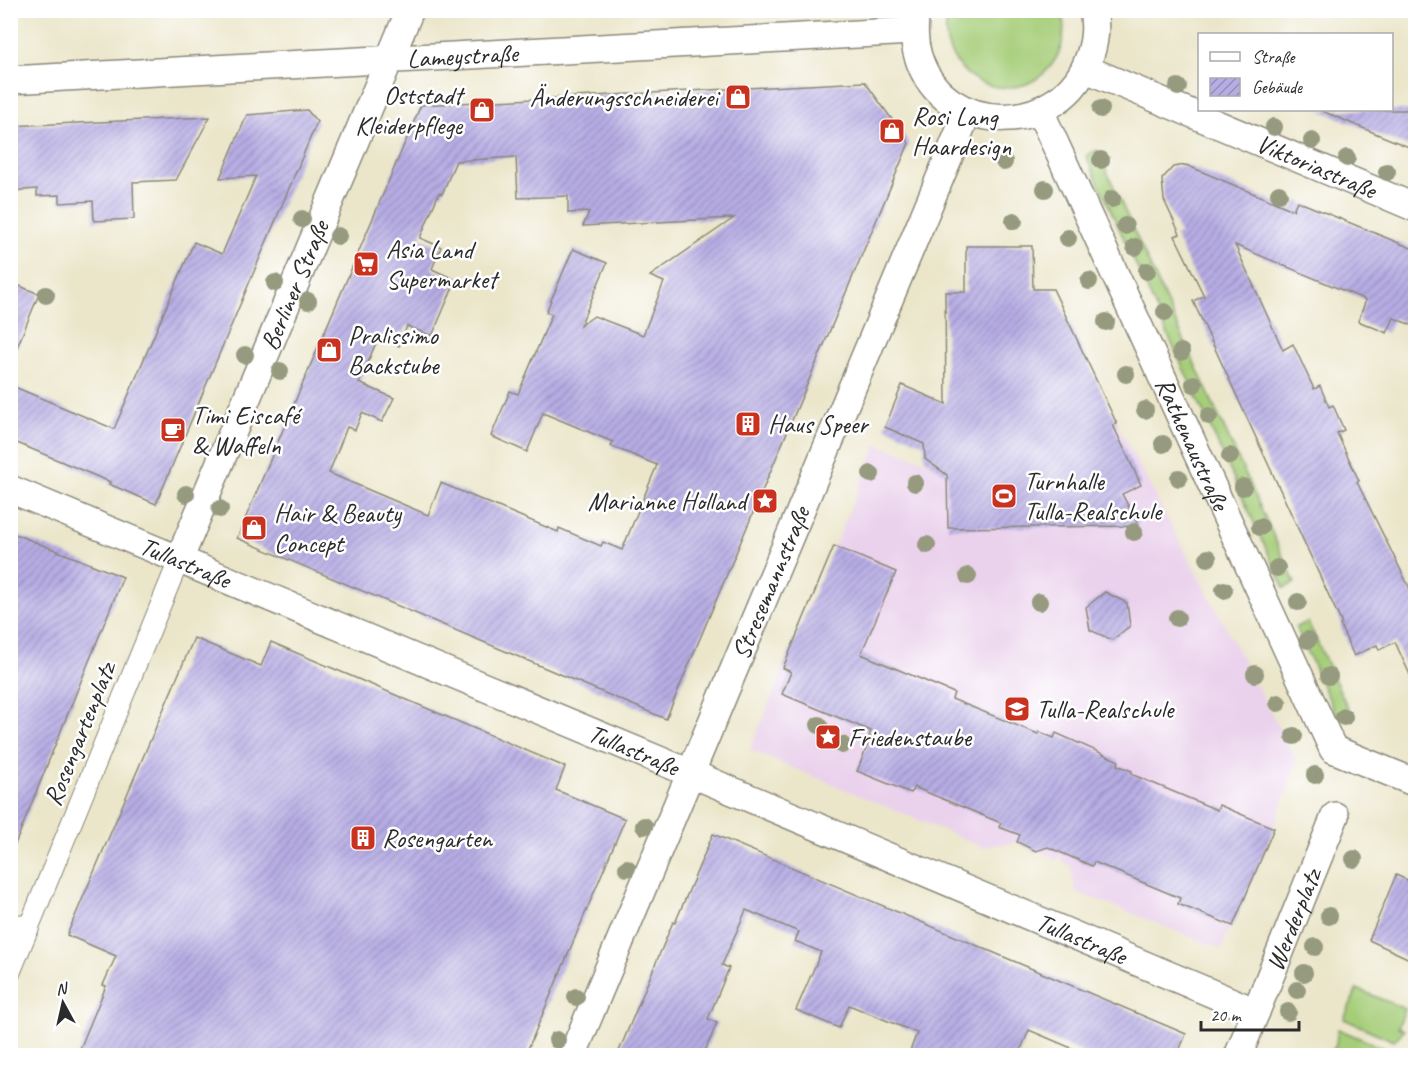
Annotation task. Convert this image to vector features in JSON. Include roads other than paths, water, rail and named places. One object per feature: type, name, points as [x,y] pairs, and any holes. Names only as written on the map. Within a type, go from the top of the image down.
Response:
[{"type":"street","name":"Berliner Straße","points":[[179,560],[410,10]]},
{"type":"street","points":[[914,21],[918,56],[929,79],[946,98],[968,111],[992,118],[1017,118],[1040,111],[1059,101],[1074,87],[1086,69],[1094,42],[1093,10]]},
{"type":"street","name":"Lameystraße","points":[[10,80],[390,60],[914,21]]},
{"type":"street","name":"Viktoriastraße","points":[[1086,69],[1416,208]]},
{"type":"street","name":"Stresemannstraße","points":[[572,1056],[968,111]]},
{"type":"street","name":"Rathenaustraße","points":[[1040,111],[1333,748],[1416,783]]},
{"type":"street","name":"Tullastraße","points":[[10,489],[1256,1012]]},
{"type":"street","name":"Rosengartenplatz","points":[[10,973],[20,925],[179,560]]},
{"type":"street","name":"Werderplatz","points":[[1238,1056],[1335,816]]},
{"type":"place","name":"Änderungsschneiderei","points":[[738,97]]},
{"type":"place","name":"Oststadt Kleiderpflege","points":[[482,110]]},
{"type":"place","name":"Rosi Lang Haardesign","points":[[892,131]]},
{"type":"place","name":"Asia Land Supermarket","points":[[366,264]]},
{"type":"place","name":"Pralissimo Backstube","points":[[329,350]]},
{"type":"place","name":"Haus Speer","points":[[748,424]]},
{"type":"place","name":"Timi Eiscafé & Waffeln","points":[[173,430]]},
{"type":"place","name":"Turnhalle Tulla-Realschule","points":[[1004,496]]},
{"type":"place","name":"Marianne Holland","points":[[765,501]]},
{"type":"place","name":"Hair & Beauty Concept","points":[[254,528]]},
{"type":"place","name":"Tulla-Realschule","points":[[1017,709]]},
{"type":"place","name":"Friedenstaube","points":[[828,737]]},
{"type":"place","name":"Rosengarten","points":[[363,838]]}]
